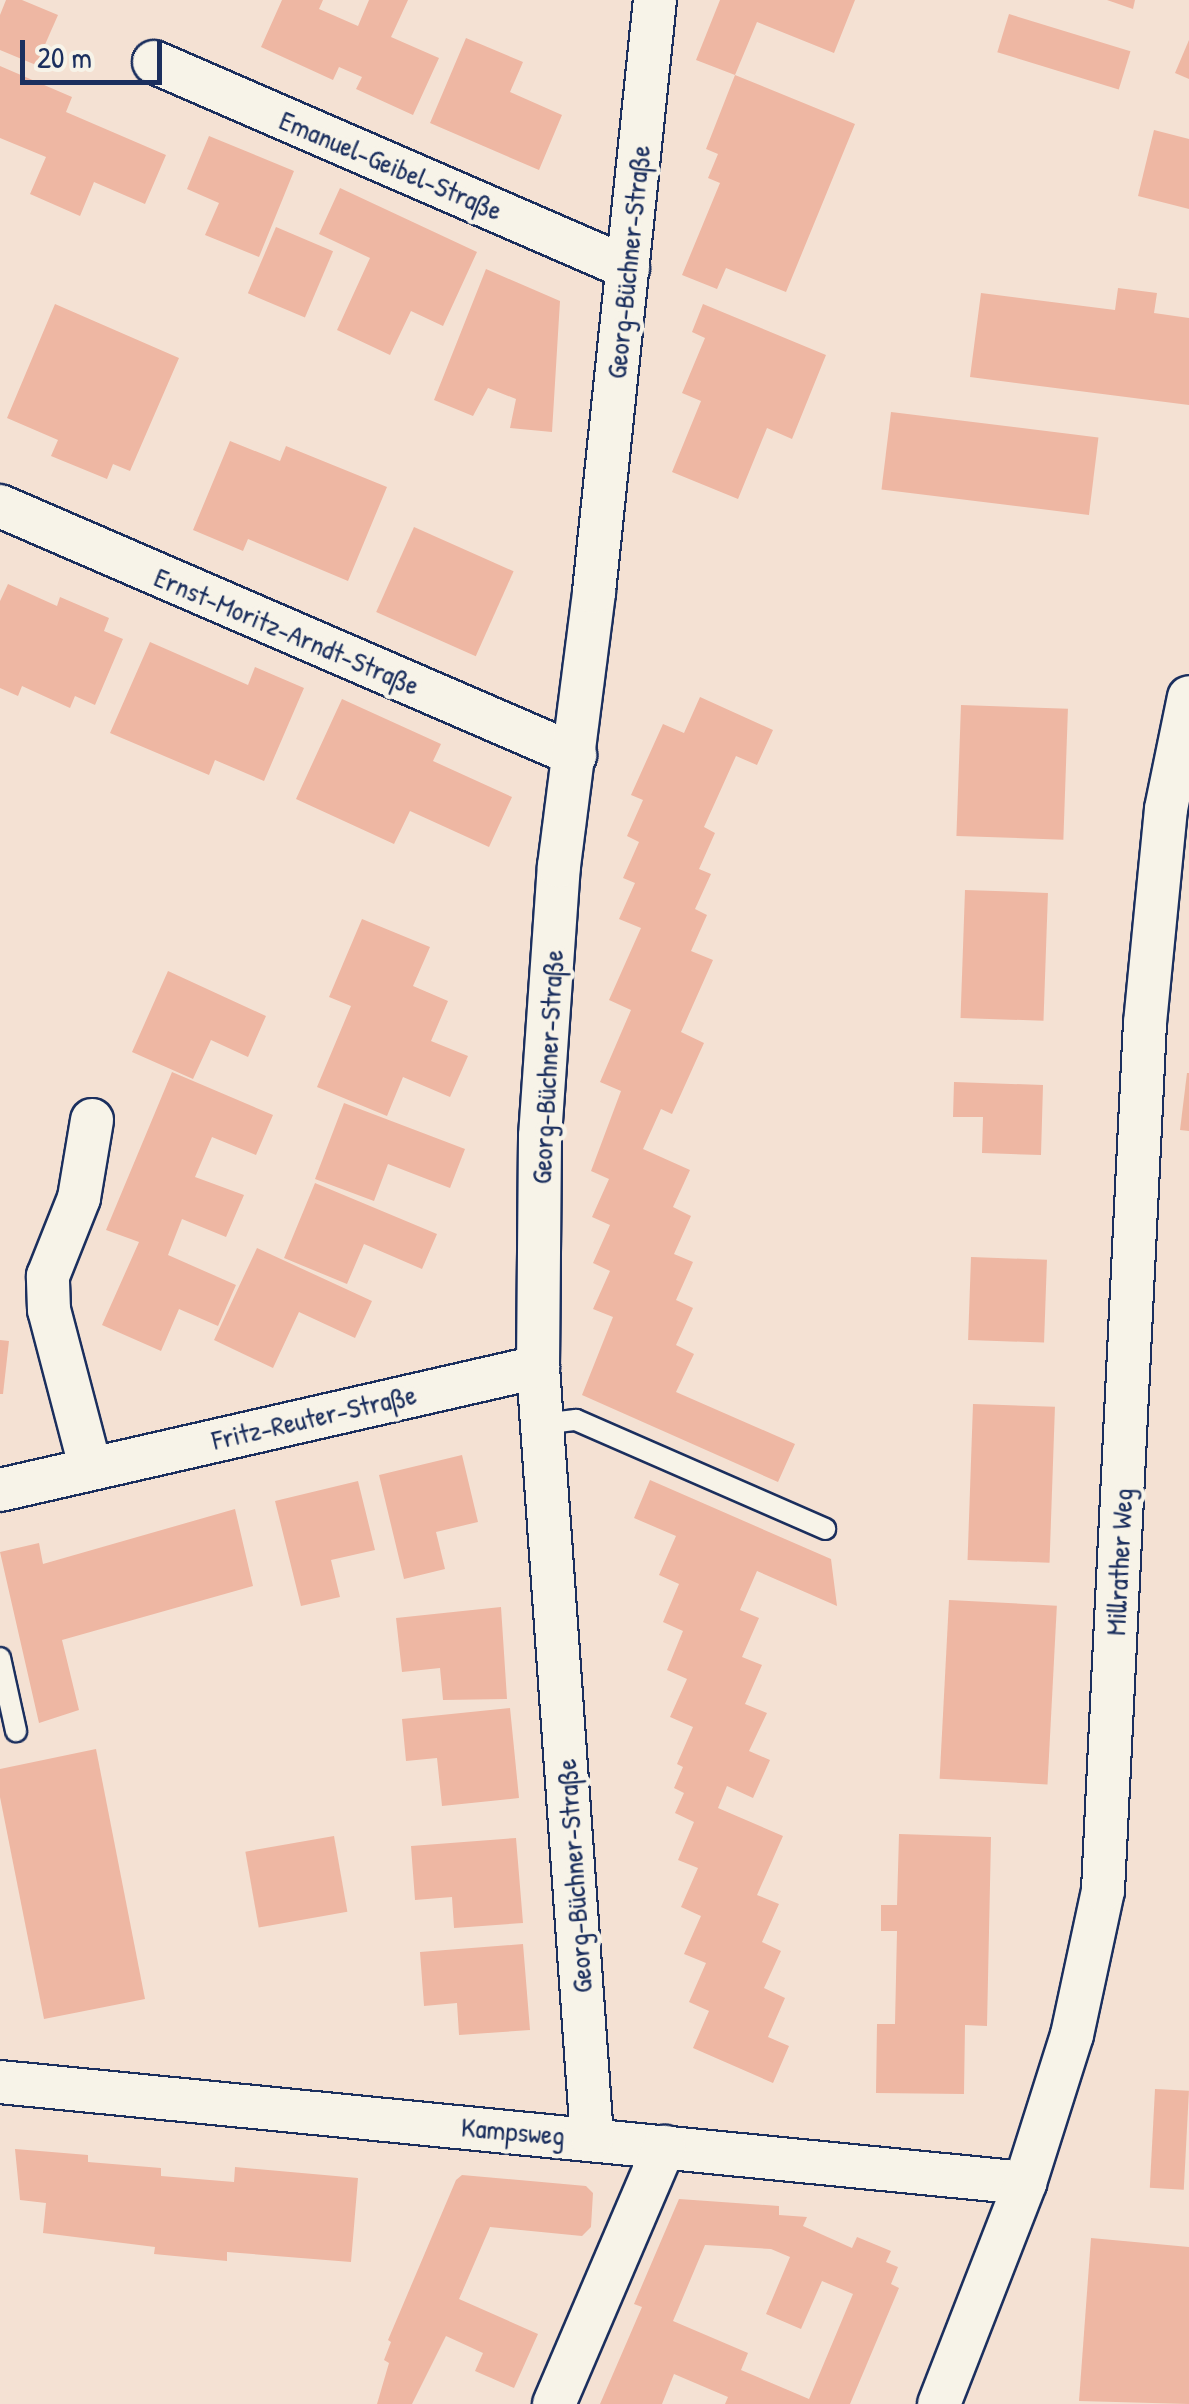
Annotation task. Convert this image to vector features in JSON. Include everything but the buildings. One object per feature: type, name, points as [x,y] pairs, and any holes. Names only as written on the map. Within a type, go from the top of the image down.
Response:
[{"type":"street","name":"Georg-Büchner-Straße","points":[[592,2138],[538,1367],[540,1136],[559,866],[575,755],[655,0]]},
{"type":"street","name":"Emanuel-Geibel-Straße","points":[[154,62],[628,268]]},
{"type":"street","name":"Ernst-Moritz-Arndt-Straße","points":[[0,506],[575,755]]},
{"type":"street","name":"Millrather Weg","points":[[939,2404],[1025,2184],[1072,2036],[1103,1890],[1146,1024],[1166,809],[1189,697]]},
{"type":"street","points":[[90,1466],[49,1310],[48,1276],[79,1198],[92,1120]]},
{"type":"street","name":"Fritz-Reuter-Straße","points":[[0,1490],[90,1466],[538,1367]]},
{"type":"street","name":"Kampsweg","points":[[0,2082],[1025,2184]]},
{"type":"street","points":[[554,2404],[664,2147]]},
{"type":"lane","points":[[542,1424],[576,1420],[825,1529]]},
{"type":"lane","points":[[0,1658],[16,1731]]}]
